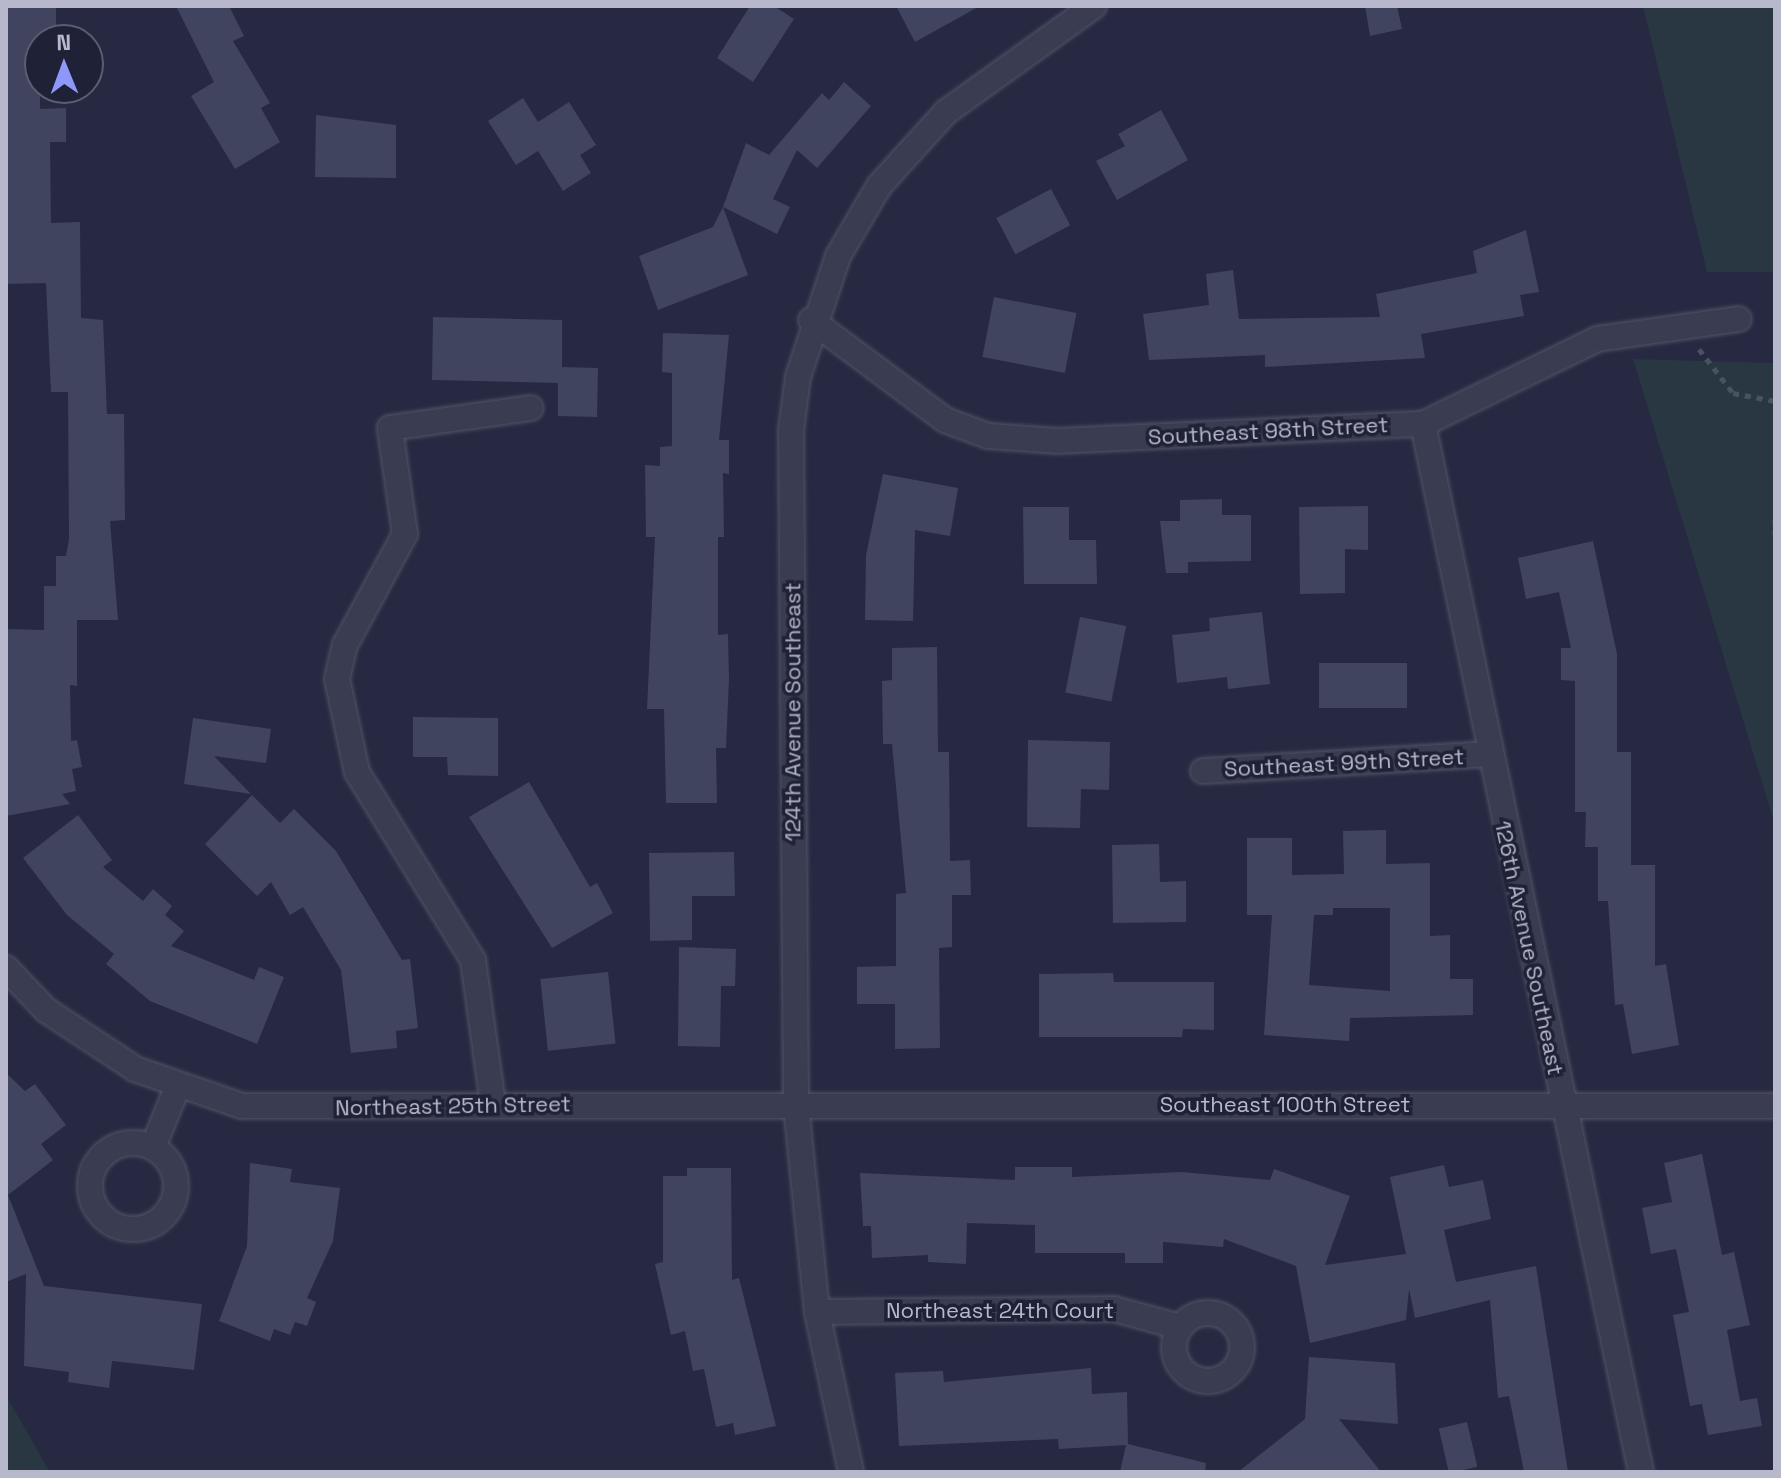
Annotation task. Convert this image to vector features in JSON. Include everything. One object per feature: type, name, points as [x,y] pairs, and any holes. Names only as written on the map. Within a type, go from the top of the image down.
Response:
[{"type":"street","name":"124th Avenue Southeast","points":[[851,1472],[817,1312],[796,1106],[791,430],[811,320],[859,217],[912,145],[1094,6]]},
{"type":"street","name":"Southeast 98th Street","points":[[811,320],[945,420],[988,436],[1058,441],[1423,424],[1597,339],[1739,319]]},
{"type":"street","points":[[493,1104],[473,960],[357,772],[342,714],[337,679],[345,645],[405,534],[390,428],[531,408]]},
{"type":"street","name":"126th Avenue Southeast","points":[[1423,424],[1486,754],[1641,1472]]},
{"type":"street","name":"Southeast 99th Street","points":[[1203,771],[1486,754]]},
{"type":"street","name":"Northeast 25th Street","points":[[6,968],[90,1042],[177,1088],[242,1106],[293,1109],[493,1104],[796,1106]]},
{"type":"street","points":[[153,1147],[177,1088]]},
{"type":"street","name":"Southeast 100th Street","points":[[796,1106],[1775,1106]]},
{"type":"street","name":"Northeast 24th Court","points":[[817,1312],[1114,1309],[1180,1327]]},
{"type":"path","points":[[1686,325],[1733,393],[1775,401]]},
{"type":"path","points":[[1775,519],[1775,535]]},
{"type":"shaded area","points":[[1643,6],[1775,6],[1775,272],[1707,272]]},
{"type":"shaded area","points":[[1633,359],[1775,363],[1775,825]]},
{"type":"shaded area","points":[[7,1397],[50,1472],[6,1472]]},
{"type":"building","points":[[176,6],[229,6],[244,36],[233,41],[270,103],[261,108],[280,142],[235,169],[191,96],[214,82]]},
{"type":"building","points":[[750,6],[774,6],[794,19],[753,82],[717,58]]},
{"type":"building","points":[[896,6],[980,6],[915,42]]},
{"type":"building","points":[[1365,6],[1397,6],[1402,29],[1370,36]]},
{"type":"building","points":[[6,7],[56,7],[56,24],[24,24],[24,104],[40,104],[40,109],[66,108],[66,142],[50,142],[51,223],[80,222],[81,318],[103,320],[107,414],[124,414],[125,520],[110,521],[118,620],[77,620],[77,686],[70,685],[71,741],[77,740],[82,767],[72,769],[76,791],[62,794],[70,804],[6,816],[6,629],[44,630],[44,586],[56,586],[56,556],[66,556],[69,539],[68,392],[51,392],[46,283],[6,284]]},
{"type":"building","points":[[844,82],[871,106],[817,168],[797,150],[773,199],[790,207],[777,234],[723,207],[746,143],[769,155],[822,93],[829,100]]},
{"type":"building","points":[[523,98],[538,122],[569,102],[596,145],[580,155],[591,173],[563,191],[538,151],[516,165],[488,121]]},
{"type":"building","points":[[1161,110],[1188,160],[1117,200],[1096,161],[1125,146],[1118,134]]},
{"type":"building","points":[[316,115],[396,125],[396,178],[315,177]]},
{"type":"building","points":[[1051,189],[1070,225],[1016,254],[996,218]]},
{"type":"building","points":[[723,207],[748,275],[658,310],[639,256],[713,227]]},
{"type":"building","points":[[1526,230],[1539,292],[1520,295],[1524,316],[1421,334],[1425,358],[1265,367],[1265,355],[1149,360],[1143,314],[1209,305],[1206,274],[1233,270],[1239,319],[1380,317],[1376,294],[1477,273],[1473,251]]},
{"type":"building","points":[[994,297],[1076,313],[1065,373],[982,357]]},
{"type":"building","points":[[433,317],[562,320],[562,367],[598,368],[597,417],[558,416],[558,383],[432,380]]},
{"type":"building","points":[[663,333],[729,335],[719,440],[729,440],[729,474],[723,473],[724,537],[718,537],[718,635],[728,634],[729,679],[726,748],[716,748],[717,803],[666,803],[664,709],[647,709],[655,537],[646,537],[645,465],[660,466],[660,447],[672,446],[672,373],[662,372]]},
{"type":"building","points":[[883,474],[958,488],[950,536],[915,530],[913,621],[865,620],[866,555]]},
{"type":"building","points":[[1222,499],[1222,515],[1251,515],[1251,561],[1188,562],[1188,573],[1166,573],[1160,521],[1180,521],[1180,500]]},
{"type":"building","points":[[1368,506],[1368,550],[1345,549],[1345,593],[1300,594],[1299,507]]},
{"type":"building","points":[[1023,507],[1069,507],[1069,540],[1096,540],[1097,584],[1024,584]]},
{"type":"building","points":[[1593,541],[1617,654],[1617,752],[1631,752],[1631,865],[1655,865],[1655,966],[1666,964],[1679,1045],[1632,1054],[1623,1004],[1615,1005],[1608,901],[1598,901],[1598,847],[1585,847],[1586,812],[1575,812],[1575,681],[1561,680],[1561,648],[1571,648],[1559,592],[1526,599],[1518,558]]},
{"type":"building","points":[[1262,612],[1270,684],[1228,689],[1227,677],[1177,683],[1172,635],[1210,631],[1209,618]]},
{"type":"building","points":[[1080,617],[1126,626],[1111,702],[1065,693]]},
{"type":"building","points":[[937,647],[938,752],[949,752],[950,861],[970,860],[971,895],[952,895],[952,947],[939,948],[940,1048],[895,1049],[895,1004],[857,1004],[857,967],[896,966],[896,894],[906,893],[892,744],[883,744],[882,681],[892,680],[892,648]]},
{"type":"building","points":[[1319,663],[1407,663],[1407,708],[1319,708]]},
{"type":"building","points":[[413,717],[498,718],[498,776],[448,775],[447,757],[413,757]]},
{"type":"building","points":[[193,718],[271,729],[266,763],[214,756],[251,794],[184,784]]},
{"type":"building","points":[[1028,740],[1110,742],[1109,790],[1081,789],[1080,828],[1027,827]]},
{"type":"building","points":[[529,782],[590,887],[597,883],[613,913],[552,948],[469,817]]},
{"type":"building","points":[[252,795],[280,823],[294,809],[336,851],[402,960],[410,959],[418,1028],[396,1031],[397,1048],[351,1053],[341,970],[303,907],[290,915],[271,882],[257,896],[205,844]]},
{"type":"building","points":[[78,815],[112,860],[103,867],[143,901],[153,889],[172,906],[165,915],[184,931],[171,946],[254,980],[259,967],[284,977],[257,1044],[150,1001],[106,964],[114,954],[67,915],[23,858]]},
{"type":"building","points":[[1386,830],[1386,864],[1430,863],[1430,936],[1450,935],[1450,979],[1473,979],[1473,1015],[1350,1018],[1349,1041],[1264,1035],[1272,915],[1247,915],[1247,838],[1292,838],[1292,875],[1344,874],[1343,831]],"holes":[[[1333,908],[1390,908],[1390,991],[1309,985],[1314,915],[1333,915]]]},
{"type":"building","points":[[1159,844],[1160,882],[1186,881],[1186,922],[1113,923],[1112,845]]},
{"type":"building","points":[[734,852],[735,896],[692,896],[692,940],[650,941],[649,853]]},
{"type":"building","points":[[679,947],[736,949],[735,986],[721,986],[720,1047],[678,1046]]},
{"type":"building","points":[[608,972],[616,1044],[548,1051],[540,979]]},
{"type":"building","points":[[1113,973],[1114,982],[1214,982],[1214,1030],[1183,1029],[1182,1037],[1039,1037],[1039,974]]},
{"type":"building","points":[[6,1073],[25,1091],[35,1084],[66,1125],[41,1144],[53,1160],[8,1195],[44,1286],[202,1304],[194,1370],[112,1361],[109,1388],[68,1382],[69,1372],[24,1366],[26,1274],[6,1282]]},
{"type":"building","points":[[1702,1154],[1722,1255],[1734,1252],[1750,1325],[1727,1330],[1740,1401],[1757,1398],[1762,1426],[1708,1435],[1702,1404],[1690,1406],[1673,1315],[1689,1312],[1676,1249],[1651,1254],[1642,1208],[1672,1202],[1664,1163]]},
{"type":"building","points":[[250,1163],[292,1169],[290,1182],[340,1188],[333,1241],[307,1298],[316,1302],[307,1326],[295,1322],[290,1335],[274,1329],[270,1341],[219,1321],[247,1246]]},
{"type":"building","points":[[1444,1165],[1449,1187],[1483,1180],[1491,1219],[1444,1230],[1456,1282],[1536,1266],[1568,1472],[1524,1472],[1509,1396],[1498,1398],[1490,1300],[1415,1318],[1409,1289],[1406,1320],[1310,1343],[1296,1266],[1224,1239],[1223,1247],[1163,1242],[1163,1263],[1125,1263],[1125,1253],[1035,1253],[1035,1225],[967,1223],[966,1264],[928,1262],[928,1255],[872,1258],[871,1226],[863,1226],[860,1173],[1015,1180],[1015,1167],[1072,1167],[1072,1177],[1182,1172],[1270,1180],[1274,1169],[1350,1196],[1325,1265],[1406,1254],[1390,1177]]},
{"type":"building","points":[[687,1168],[731,1168],[732,1280],[739,1278],[776,1426],[735,1435],[733,1423],[716,1427],[704,1369],[693,1371],[685,1331],[671,1335],[655,1264],[663,1262],[663,1176],[687,1176]]},
{"type":"building","points":[[1309,1357],[1395,1363],[1398,1424],[1339,1419],[1381,1472],[1238,1472],[1305,1419]]},
{"type":"building","points":[[1091,1368],[1092,1394],[1127,1392],[1128,1444],[1206,1463],[1205,1472],[1120,1472],[1126,1445],[1059,1449],[1058,1439],[899,1446],[895,1373],[943,1371],[944,1382]]},
{"type":"building","points":[[1467,1422],[1477,1467],[1449,1472],[1439,1429]]}]
